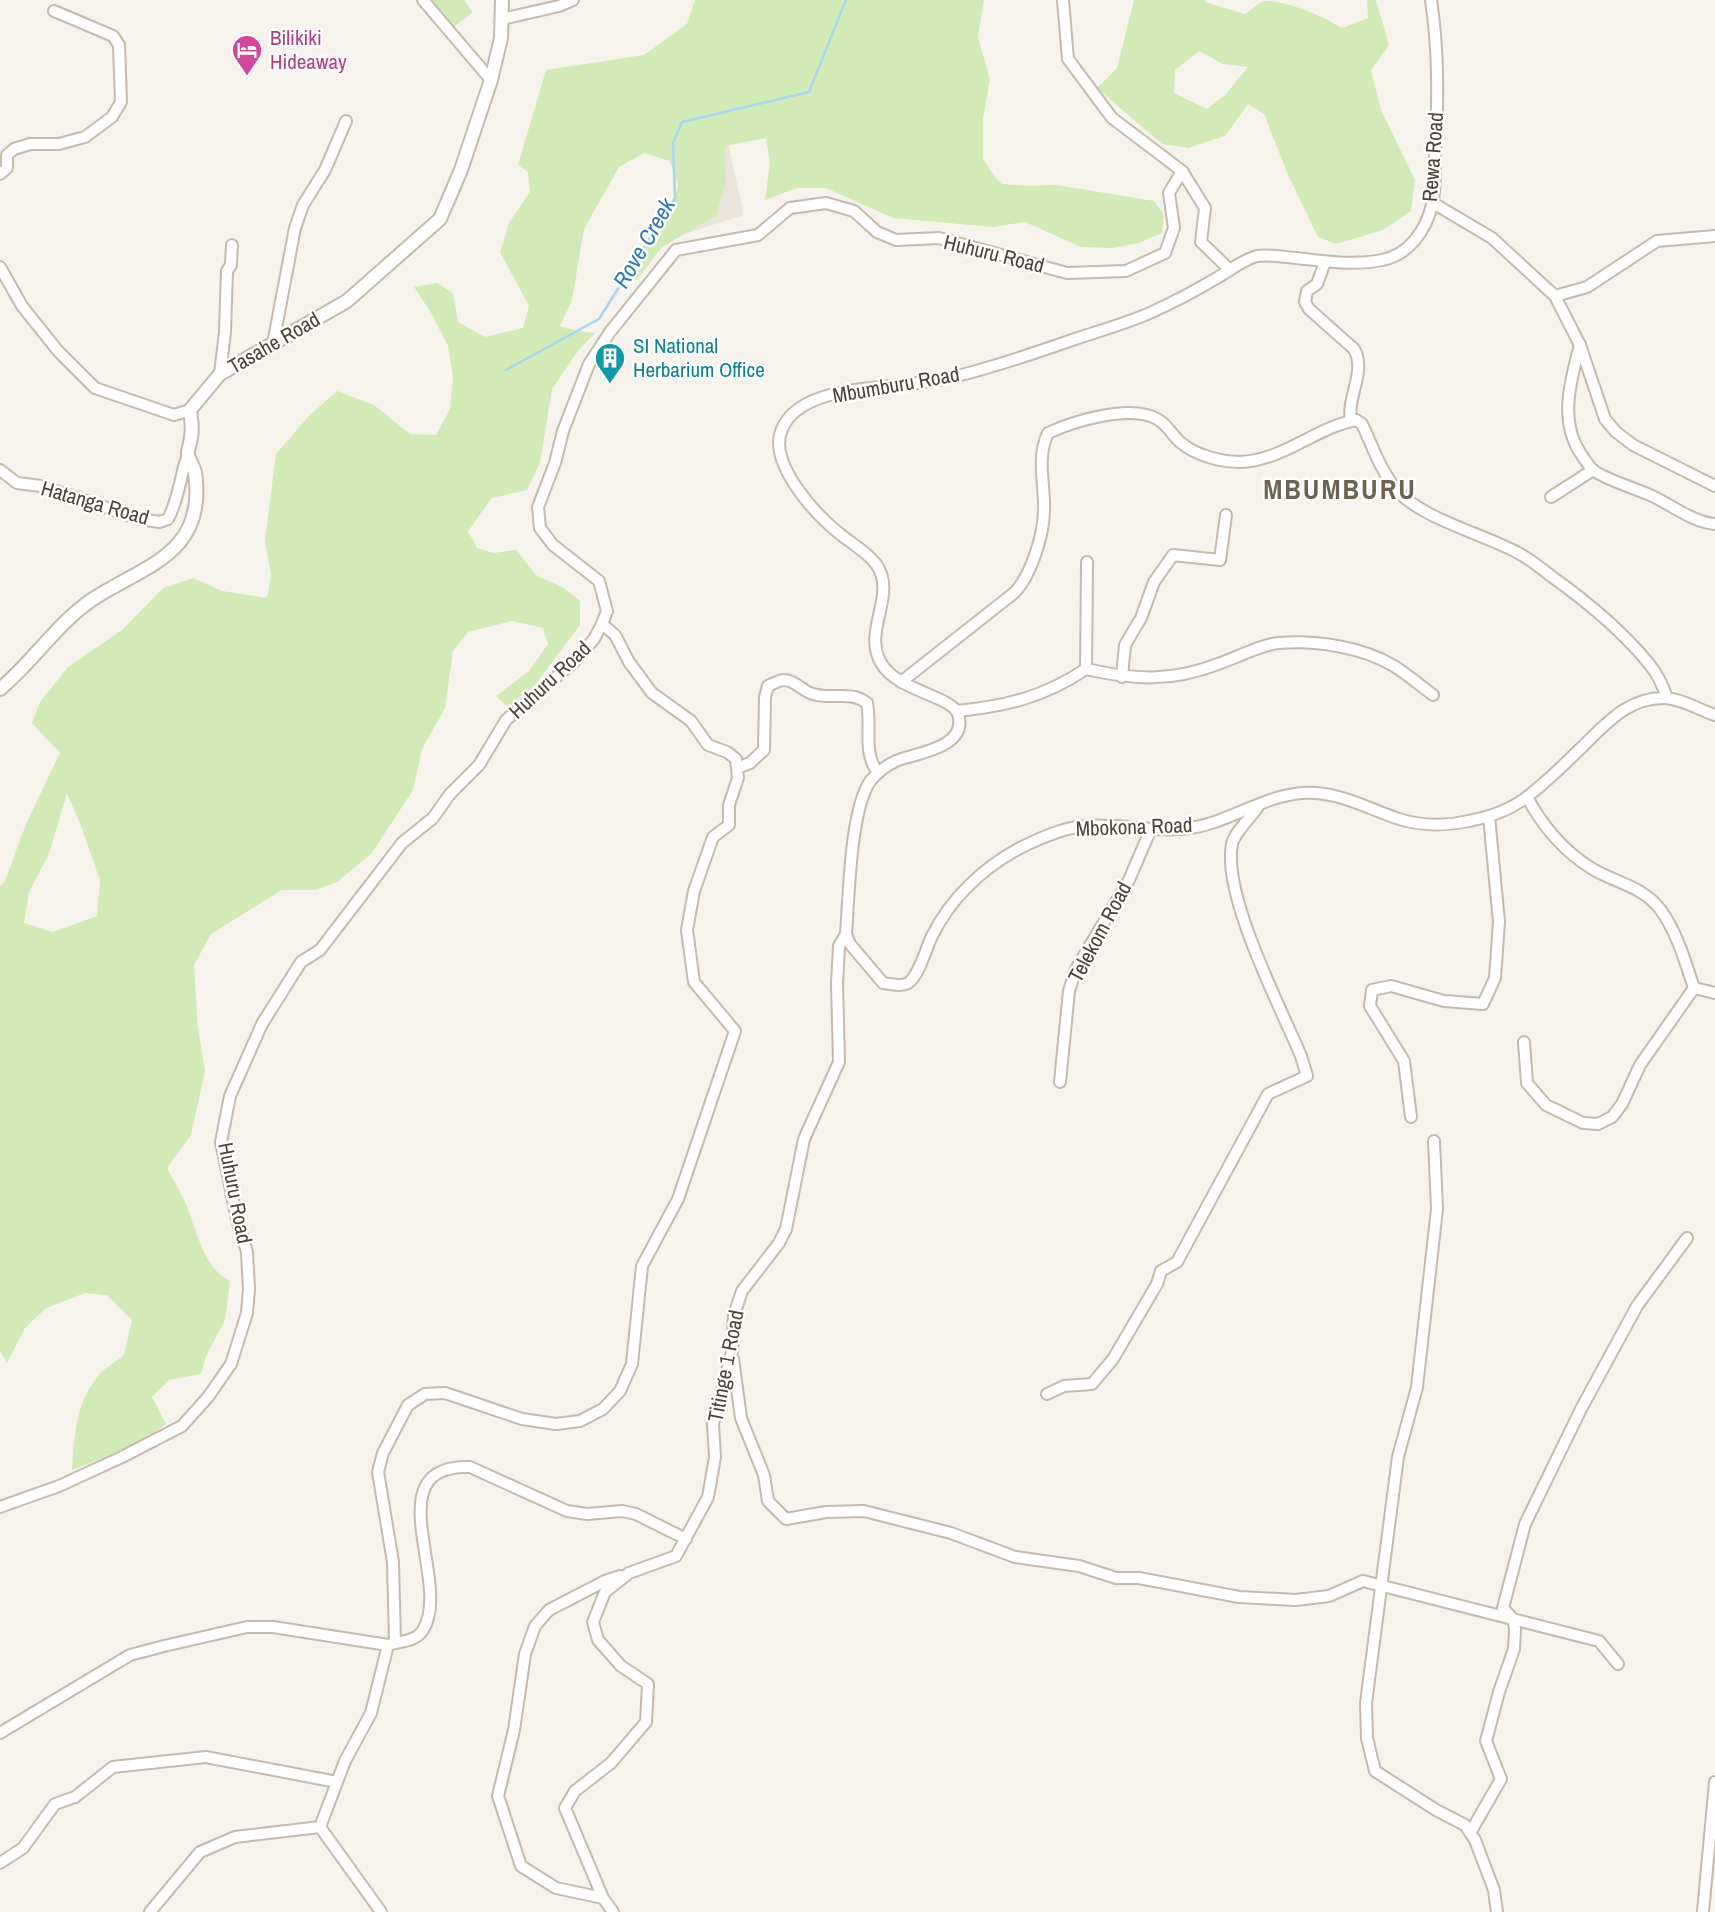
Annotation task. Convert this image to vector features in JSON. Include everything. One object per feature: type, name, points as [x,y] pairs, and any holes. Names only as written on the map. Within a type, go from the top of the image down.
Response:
[{"type":"street","points":[[422,0],[491,80]]},
{"type":"street","name":"Tasahe Road","points":[[191,411],[220,374],[347,301],[440,219],[461,170],[491,80],[501,38],[502,0]]},
{"type":"street","points":[[502,19],[559,6],[573,0]]},
{"type":"street","points":[[1063,0],[1068,59],[1112,118],[1182,171],[1205,208],[1201,242],[1230,270]]},
{"type":"street","name":"Rewa Road","points":[[1230,270],[1258,256],[1273,255],[1325,262],[1366,263],[1387,260],[1402,253],[1418,238],[1433,204],[1438,64],[1431,0]]},
{"type":"street","points":[[0,174],[6,168],[7,155],[14,149],[30,144],[59,144],[85,137],[112,117],[121,102],[119,45],[113,36],[54,11]]},
{"type":"street","points":[[273,344],[295,228],[303,205],[325,170],[346,121]]},
{"type":"street","name":"Huhuru Road","points":[[0,1507],[84,1474],[182,1426],[208,1398],[230,1364],[247,1313],[249,1289],[247,1252],[237,1219],[221,1142],[230,1096],[262,1024],[301,962],[320,950],[402,844],[433,818],[450,794],[479,765],[506,720],[575,661],[594,639],[602,624],[607,611],[600,581],[554,545],[540,528],[538,507],[589,364],[610,332],[676,250],[758,235],[790,208],[826,203],[853,211],[877,232],[896,240],[939,238],[1067,272],[1126,271],[1165,253],[1174,228],[1169,193],[1182,171]]},
{"type":"street","points":[[1433,204],[1492,238],[1555,296],[1580,345],[1605,419],[1616,432],[1633,445],[1715,486]]},
{"type":"street","points":[[1555,296],[1587,287],[1657,241],[1715,236]]},
{"type":"street","points":[[220,374],[225,332],[227,271],[231,265],[232,245]]},
{"type":"street","points":[[1325,262],[1317,284],[1307,291],[1305,302],[1309,309],[1358,355],[1359,370],[1349,411],[1351,421]]},
{"type":"street","points":[[0,267],[22,306],[58,351],[95,388],[174,415],[191,411],[192,435],[188,454],[195,472],[195,508],[187,534],[172,552],[91,600],[0,689]]},
{"type":"street","name":"Mbumburu Road","points":[[957,711],[951,704],[927,696],[901,682],[881,662],[875,646],[874,629],[884,596],[884,581],[880,569],[810,506],[794,483],[779,452],[779,439],[789,417],[814,400],[836,393],[955,377],[1017,359],[1149,313],[1230,270]]},
{"type":"street","points":[[1580,345],[1572,375],[1567,420],[1574,445],[1593,470],[1687,515],[1715,524]]},
{"type":"street","points":[[901,682],[1014,593],[1026,579],[1040,540],[1044,512],[1041,460],[1048,433],[1113,415],[1134,413],[1157,419],[1179,441],[1199,453],[1243,462],[1276,454],[1356,420],[1362,424],[1397,491],[1444,520],[1520,554],[1578,596],[1617,629],[1651,665],[1662,682],[1667,698],[1715,715]]},
{"type":"street","name":"Hatanga Road","points":[[0,470],[16,483],[41,486],[140,519],[159,522],[168,519],[176,504],[181,473],[188,454]]},
{"type":"street","points":[[1551,497],[1593,470]]},
{"type":"street","points":[[1122,677],[1125,645],[1141,618],[1154,582],[1173,555],[1220,560],[1226,515]]},
{"type":"street","points":[[1086,669],[1087,562]]},
{"type":"street","points":[[320,1826],[345,1760],[371,1713],[391,1644],[393,1562],[378,1472],[383,1453],[408,1405],[425,1394],[445,1393],[522,1419],[556,1424],[580,1421],[603,1409],[620,1391],[632,1364],[642,1266],[678,1199],[735,1031],[694,982],[687,930],[694,891],[713,837],[729,825],[729,805],[738,778],[736,759],[708,744],[691,721],[652,693],[629,662],[615,635],[602,624]]},
{"type":"street","points":[[846,934],[856,819],[864,793],[878,773],[892,763],[943,745],[958,727],[957,711],[993,708],[1027,699],[1061,685],[1086,669],[1122,677],[1156,679],[1210,667],[1277,643],[1338,646],[1393,665],[1433,695]]},
{"type":"street","points":[[737,768],[750,763],[764,750],[765,697],[768,686],[782,680],[793,681],[814,695],[859,697],[867,703],[870,717],[867,751],[878,773]]},
{"type":"street","name":"Mbokona Road","points":[[846,934],[850,944],[883,983],[908,983],[914,977],[932,936],[964,890],[1001,859],[1065,829],[1086,825],[1151,829],[1191,828],[1300,793],[1339,797],[1400,820],[1424,824],[1448,825],[1489,816],[1509,809],[1527,797],[1613,716],[1630,706],[1667,698]]},
{"type":"street","points":[[1527,797],[1537,817],[1559,842],[1592,869],[1632,885],[1659,908],[1677,939],[1694,988]]},
{"type":"street","points":[[1047,1394],[1064,1386],[1092,1384],[1113,1359],[1157,1284],[1161,1271],[1177,1262],[1268,1094],[1307,1076],[1238,901],[1230,865],[1233,841],[1259,805]]},
{"type":"street","points":[[1411,1117],[1404,1061],[1370,1006],[1372,990],[1391,986],[1444,1001],[1483,1004],[1495,978],[1499,922],[1489,816]]},
{"type":"street","name":"Telekom Road","points":[[1060,1082],[1069,991],[1076,969],[1129,880],[1151,829]]},
{"type":"street","name":"Titinge 1 Road","points":[[613,1912],[603,1898],[565,1808],[575,1791],[611,1763],[646,1722],[648,1684],[621,1666],[598,1640],[593,1622],[605,1592],[629,1573],[676,1556],[708,1497],[715,1457],[713,1424],[732,1352],[734,1315],[742,1291],[786,1229],[804,1139],[839,1062],[839,946],[846,934]]},
{"type":"street","points":[[1694,988],[1715,993]]},
{"type":"street","points":[[1524,1042],[1527,1083],[1546,1105],[1583,1123],[1598,1124],[1612,1117],[1622,1104],[1640,1065],[1694,988]]},
{"type":"street","points":[[1434,1141],[1437,1209],[1417,1387],[1398,1457],[1380,1586],[1366,1703],[1367,1738],[1374,1771],[1465,1825],[1494,1890],[1497,1912]]},
{"type":"street","points":[[1470,1833],[1501,1779],[1486,1741],[1514,1650],[1513,1619],[1503,1608],[1525,1524],[1581,1409],[1637,1307],[1687,1238]]},
{"type":"street","points":[[732,1352],[741,1418],[764,1475],[768,1501],[786,1519],[826,1512],[864,1511],[951,1533],[1015,1557],[1079,1566],[1116,1578],[1139,1578],[1239,1597],[1296,1600],[1328,1596],[1363,1581],[1599,1640],[1618,1664]]},
{"type":"street","points":[[0,1733],[130,1655],[247,1627],[273,1627],[391,1644],[411,1640],[422,1631],[428,1618],[429,1594],[421,1496],[427,1480],[441,1471],[457,1466],[470,1467],[567,1511],[587,1514],[622,1511],[636,1514],[686,1539]]},
{"type":"street","points":[[603,1898],[556,1888],[521,1866],[498,1796],[514,1730],[525,1654],[535,1626],[549,1610],[605,1581],[629,1573]]},
{"type":"street","points":[[0,1864],[23,1847],[55,1804],[75,1797],[113,1767],[205,1757],[337,1783]]},
{"type":"street","points":[[1703,1912],[1715,1782]]},
{"type":"street","points":[[150,1912],[200,1853],[235,1837],[320,1826]]},
{"type":"street","points":[[320,1826],[381,1912]]},
{"type":"shaded area","points":[[724,124],[744,215],[681,235],[681,227]]},
{"type":"green space","points":[[432,0],[464,0],[473,12],[452,28]]},
{"type":"green space","points":[[695,0],[984,0],[978,37],[990,80],[983,118],[983,159],[995,177],[1002,184],[1056,185],[1154,201],[1164,214],[1162,233],[1139,243],[1112,248],[1081,247],[1025,222],[993,227],[893,218],[826,188],[797,188],[765,200],[770,163],[766,138],[725,146],[726,182],[716,216],[662,247],[637,280],[627,279],[633,259],[672,212],[678,185],[670,161],[644,153],[619,167],[584,229],[572,300],[560,326],[595,333],[577,352],[552,389],[540,463],[527,490],[492,498],[468,531],[477,548],[494,553],[516,550],[536,575],[564,588],[580,601],[580,625],[535,685],[508,707],[496,696],[529,671],[548,644],[543,628],[512,621],[468,632],[453,651],[445,708],[422,749],[413,790],[372,853],[337,882],[316,890],[282,890],[211,934],[194,965],[198,1028],[205,1071],[191,1135],[167,1168],[185,1202],[207,1257],[213,1267],[230,1281],[225,1320],[206,1356],[201,1374],[169,1380],[152,1397],[166,1424],[139,1444],[72,1470],[75,1432],[85,1397],[101,1373],[124,1355],[132,1320],[107,1295],[85,1293],[46,1308],[25,1328],[7,1363],[0,1351],[0,886],[5,881],[26,824],[60,753],[32,723],[40,702],[68,667],[122,630],[163,588],[193,578],[222,591],[267,598],[271,575],[265,541],[276,454],[309,416],[337,391],[374,405],[410,434],[436,435],[450,409],[453,377],[448,346],[414,287],[437,283],[453,293],[458,322],[485,337],[523,328],[529,306],[500,252],[509,223],[530,192],[528,172],[518,165],[546,70],[644,55],[687,24]],"holes":[[[67,793],[100,880],[97,916],[53,932],[24,923],[29,892],[49,854]]]},
{"type":"green space","points":[[1134,0],[1206,0],[1205,2],[1245,14],[1263,1],[1273,1],[1304,10],[1342,28],[1368,18],[1367,0],[1376,0],[1389,45],[1371,70],[1381,110],[1415,180],[1411,211],[1383,230],[1336,244],[1318,237],[1288,175],[1264,114],[1248,104],[1225,136],[1188,148],[1162,144],[1097,88],[1117,68]],"holes":[[[1199,51],[1223,64],[1248,67],[1225,95],[1207,109],[1174,93],[1175,70]]]},
{"type":"waterway","name":"Rove Creek","points":[[506,370],[599,319],[675,198],[673,143],[682,122],[809,92],[846,0]]},
{"type":"place","name":"Bilikiki Hideaway","points":[[247,77]]},
{"type":"place","name":"SI National Herbarium Office","points":[[610,385]]},
{"type":"district","name":"MBUMBURU","points":[[1340,489]]}]
